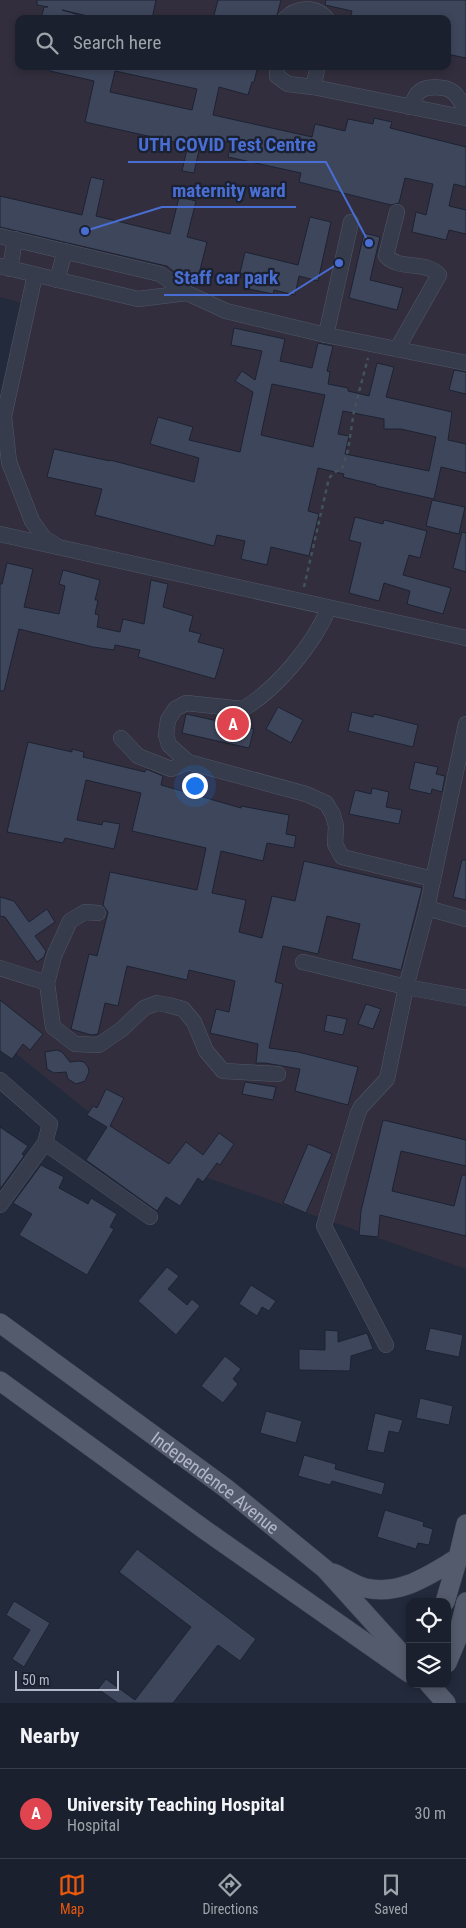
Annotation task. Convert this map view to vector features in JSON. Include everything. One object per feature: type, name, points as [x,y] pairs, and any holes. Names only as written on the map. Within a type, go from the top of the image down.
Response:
[{"type":"main road","name":"Independence Avenue","points":[[0,1323],[227,1489],[325,1569],[406,1659]]},
{"type":"main road","points":[[0,1381],[205,1530],[406,1670]]},
{"type":"main road","points":[[446,1598],[466,1524]]},
{"type":"main road","points":[[325,1569],[364,1587],[391,1589],[400,1588],[419,1581],[458,1558]]},
{"type":"main road","points":[[451,1655],[458,1639],[466,1602]]},
{"type":"lane","points":[[291,15],[299,10],[308,8],[324,15]]},
{"type":"lane","points":[[277,70],[278,76],[288,84],[466,118]]},
{"type":"lane","points":[[313,88],[317,70]]},
{"type":"lane","points":[[410,107],[419,92],[428,88],[438,88],[452,91],[463,104],[466,112]]},
{"type":"lane","points":[[397,212],[386,256],[396,263],[434,270],[439,275],[397,349]]},
{"type":"lane","points":[[326,335],[351,222]]},
{"type":"lane","points":[[0,236],[160,274],[186,294],[226,311],[326,335],[466,363]]},
{"type":"lane","points":[[15,239],[5,267],[138,299],[186,294]]},
{"type":"lane","points":[[57,280],[65,251]]},
{"type":"lane","points":[[0,431],[35,275]]},
{"type":"lane","points":[[4,416],[9,462],[32,521],[44,538],[57,546]]},
{"type":"lane","points":[[0,534],[466,638]]},
{"type":"lane","points":[[329,608],[320,628],[294,662],[274,685],[252,703],[243,709],[237,710],[186,704],[175,709],[168,720],[167,740],[173,750],[188,762],[313,797],[326,803],[333,815],[336,826],[334,844],[342,857],[433,879]]},
{"type":"lane","points":[[386,1345],[324,1226],[358,1113],[361,1107],[387,1079],[406,986],[427,908],[466,724]]},
{"type":"lane","points":[[121,738],[138,756],[171,769],[188,762]]},
{"type":"lane","points":[[427,908],[466,919]]},
{"type":"lane","points":[[98,913],[85,912],[70,922],[54,956],[47,983],[53,1026],[75,1044],[99,1045],[122,1029],[144,1008],[157,1003],[183,1009],[194,1022],[206,1051],[223,1071],[278,1074]]},
{"type":"lane","points":[[303,962],[466,998]]},
{"type":"lane","points":[[0,968],[47,983]]},
{"type":"lane","points":[[0,1080],[50,1124],[45,1143],[0,1204]]},
{"type":"lane","points":[[45,1143],[150,1217]]},
{"type":"path","points":[[301,601],[329,478],[335,472],[342,469],[344,463],[354,411],[372,344]]},
{"type":"shaded area","points":[[0,0],[466,0],[466,1269],[143,1155],[0,1041],[0,407],[26,304],[0,297]]},
{"type":"building","points":[[37,0],[156,0],[153,15],[84,15],[62,10],[76,15],[42,15],[44,7],[48,7],[37,5]]},
{"type":"building","points":[[218,0],[281,0],[277,15],[214,15]]},
{"type":"building","points":[[326,0],[466,0],[466,58],[451,55],[451,15],[351,15],[352,11],[325,5]]},
{"type":"building","points":[[50,70],[257,70],[248,95],[219,87],[213,115],[312,137],[315,124],[345,131],[348,119],[373,124],[374,118],[392,122],[390,128],[466,147],[466,187],[454,184],[449,206],[466,210],[466,234],[449,230],[446,240],[412,232],[416,212],[426,215],[433,184],[405,178],[399,203],[391,205],[299,182],[301,173],[228,157],[231,143],[202,136],[194,173],[182,171],[188,145],[85,122],[94,81]],"holes":[[[115,71],[197,89],[192,110],[110,92]]]},
{"type":"building","points":[[91,177],[104,180],[96,216],[170,234],[179,197],[196,201],[187,237],[207,242],[197,282],[183,279],[167,266],[0,227],[0,196],[82,215]]},
{"type":"building","points":[[310,217],[331,222],[318,281],[299,276],[295,295],[274,290],[273,294],[244,288],[247,275],[240,273],[245,252],[298,265]]},
{"type":"building","points":[[364,233],[380,237],[370,280],[403,288],[397,310],[349,298]]},
{"type":"building","points":[[234,328],[285,339],[280,361],[312,368],[318,343],[333,346],[327,371],[330,372],[328,384],[348,388],[348,391],[369,396],[377,363],[394,367],[386,397],[452,412],[448,440],[466,444],[466,473],[441,467],[434,499],[376,486],[343,477],[344,474],[318,468],[308,511],[319,514],[309,556],[271,547],[267,565],[241,559],[245,541],[217,535],[214,546],[95,515],[102,489],[47,477],[54,449],[110,460],[194,482],[199,458],[150,444],[158,417],[193,427],[189,440],[240,452],[253,392],[235,381],[242,371],[255,380],[262,351],[231,345]],"holes":[[[272,384],[325,395],[313,447],[261,435]],[[343,411],[384,419],[384,429],[401,429],[436,437],[429,471],[345,454],[349,436],[338,434]]]},
{"type":"building","points":[[454,370],[466,372],[466,394],[449,390]]},
{"type":"building","points":[[432,500],[465,507],[459,534],[426,526]]},
{"type":"building","points":[[355,517],[383,524],[384,520],[427,531],[420,558],[409,555],[403,575],[451,588],[443,614],[407,604],[410,591],[384,583],[379,601],[349,593],[361,543],[349,540]]},
{"type":"building","points":[[462,532],[466,533],[466,572],[453,568]]},
{"type":"building","points":[[7,563],[33,569],[24,607],[59,614],[65,586],[59,584],[63,570],[100,580],[95,600],[98,600],[95,614],[99,615],[97,627],[120,632],[123,619],[144,624],[151,580],[168,584],[163,607],[193,616],[189,631],[201,634],[198,642],[224,649],[215,679],[138,657],[140,650],[115,645],[114,650],[93,647],[19,629],[4,691],[0,691],[0,584],[2,584]]},
{"type":"building","points":[[278,707],[303,720],[291,743],[266,729]]},
{"type":"building","points":[[352,712],[373,717],[374,714],[418,725],[413,747],[348,731]]},
{"type":"building","points":[[186,714],[254,729],[249,748],[182,733]]},
{"type":"building","points":[[28,742],[72,752],[72,749],[84,752],[83,757],[145,772],[146,769],[163,776],[161,785],[241,808],[241,806],[289,815],[286,834],[296,836],[294,848],[267,843],[263,861],[221,851],[212,893],[246,900],[239,932],[262,938],[272,896],[295,901],[304,861],[422,888],[401,970],[352,959],[360,924],[327,916],[318,954],[283,946],[275,982],[283,984],[269,1048],[298,1052],[358,1067],[348,1105],[295,1091],[300,1069],[256,1063],[258,1044],[210,1033],[216,1009],[229,1012],[235,981],[189,970],[187,980],[127,966],[118,1006],[105,1003],[98,1034],[91,1035],[71,1029],[89,954],[97,956],[108,912],[103,905],[110,872],[197,890],[206,848],[132,831],[141,793],[86,780],[77,820],[102,825],[103,821],[120,824],[114,849],[65,838],[63,843],[7,832]]},
{"type":"building","points":[[415,762],[438,767],[436,774],[445,776],[442,792],[432,789],[431,794],[409,789]]},
{"type":"building","points":[[372,788],[389,792],[386,807],[402,810],[399,824],[349,814],[355,790],[371,794]]},
{"type":"building","points":[[462,860],[466,860],[466,900],[453,897]]},
{"type":"building","points":[[0,897],[14,901],[29,922],[47,909],[55,922],[35,936],[46,951],[44,957],[37,962],[5,917],[0,916]]},
{"type":"building","points":[[0,1000],[43,1034],[30,1050],[23,1044],[12,1059],[0,1051]]},
{"type":"building","points":[[366,1004],[381,1009],[373,1029],[358,1024]]},
{"type":"building","points":[[327,1015],[347,1019],[343,1035],[324,1031]]},
{"type":"building","points":[[57,1050],[62,1052],[70,1062],[84,1062],[89,1072],[85,1081],[76,1084],[68,1079],[66,1072],[54,1073],[47,1069],[45,1052]]},
{"type":"building","points":[[245,1082],[276,1087],[273,1100],[242,1094]]},
{"type":"building","points":[[106,1089],[124,1098],[110,1126],[169,1164],[186,1142],[203,1155],[219,1133],[234,1144],[220,1165],[217,1163],[203,1182],[198,1178],[180,1206],[166,1197],[157,1211],[86,1160],[107,1127],[87,1115],[93,1106],[97,1108]]},
{"type":"building","points":[[383,1120],[466,1140],[466,1166],[401,1151],[392,1191],[454,1206],[462,1175],[466,1175],[466,1236],[380,1215],[378,1237],[359,1235],[361,1211]]},
{"type":"building","points":[[0,1127],[28,1146],[22,1154],[24,1156],[0,1189]]},
{"type":"building","points":[[308,1144],[332,1154],[306,1213],[283,1203]]},
{"type":"building","points":[[41,1165],[64,1177],[59,1188],[88,1204],[91,1198],[117,1214],[110,1227],[114,1229],[87,1275],[19,1235],[32,1214],[13,1203]]},
{"type":"building","points":[[167,1267],[179,1276],[168,1289],[187,1305],[192,1299],[200,1306],[176,1335],[138,1301]]},
{"type":"building","points":[[251,1285],[276,1301],[269,1311],[262,1307],[257,1316],[239,1304]]},
{"type":"building","points":[[430,1328],[463,1335],[459,1357],[425,1350]]},
{"type":"building","points":[[325,1330],[338,1331],[338,1342],[367,1333],[373,1349],[351,1356],[350,1371],[299,1370],[299,1349],[325,1350]]},
{"type":"building","points":[[225,1356],[241,1369],[233,1379],[238,1384],[223,1403],[201,1386]]},
{"type":"building","points":[[420,1398],[453,1406],[449,1425],[416,1418]]},
{"type":"building","points":[[266,1411],[302,1421],[296,1443],[260,1433]]},
{"type":"building","points":[[375,1413],[403,1420],[399,1433],[389,1431],[384,1453],[367,1450]]},
{"type":"building","points":[[304,1455],[336,1464],[335,1469],[385,1483],[382,1495],[332,1481],[330,1485],[298,1476]]},
{"type":"building","points":[[385,1510],[424,1522],[423,1526],[433,1529],[429,1545],[418,1543],[416,1549],[377,1537]]},
{"type":"building","points":[[137,1549],[256,1639],[240,1661],[218,1645],[173,1703],[118,1703],[98,1689],[106,1679],[135,1700],[191,1627],[119,1572]]},
{"type":"building","points":[[14,1601],[50,1623],[24,1667],[12,1659],[30,1630],[6,1615]]},
{"type":"place","name":"maternity ward","points":[[85,231]]},
{"type":"place","name":"UTH COVID Test Centre","points":[[369,243]]},
{"type":"place","name":"Staff car park","points":[[339,263]]},
{"type":"place","name":"University Teaching Hospital","points":[[233,724]]}]
